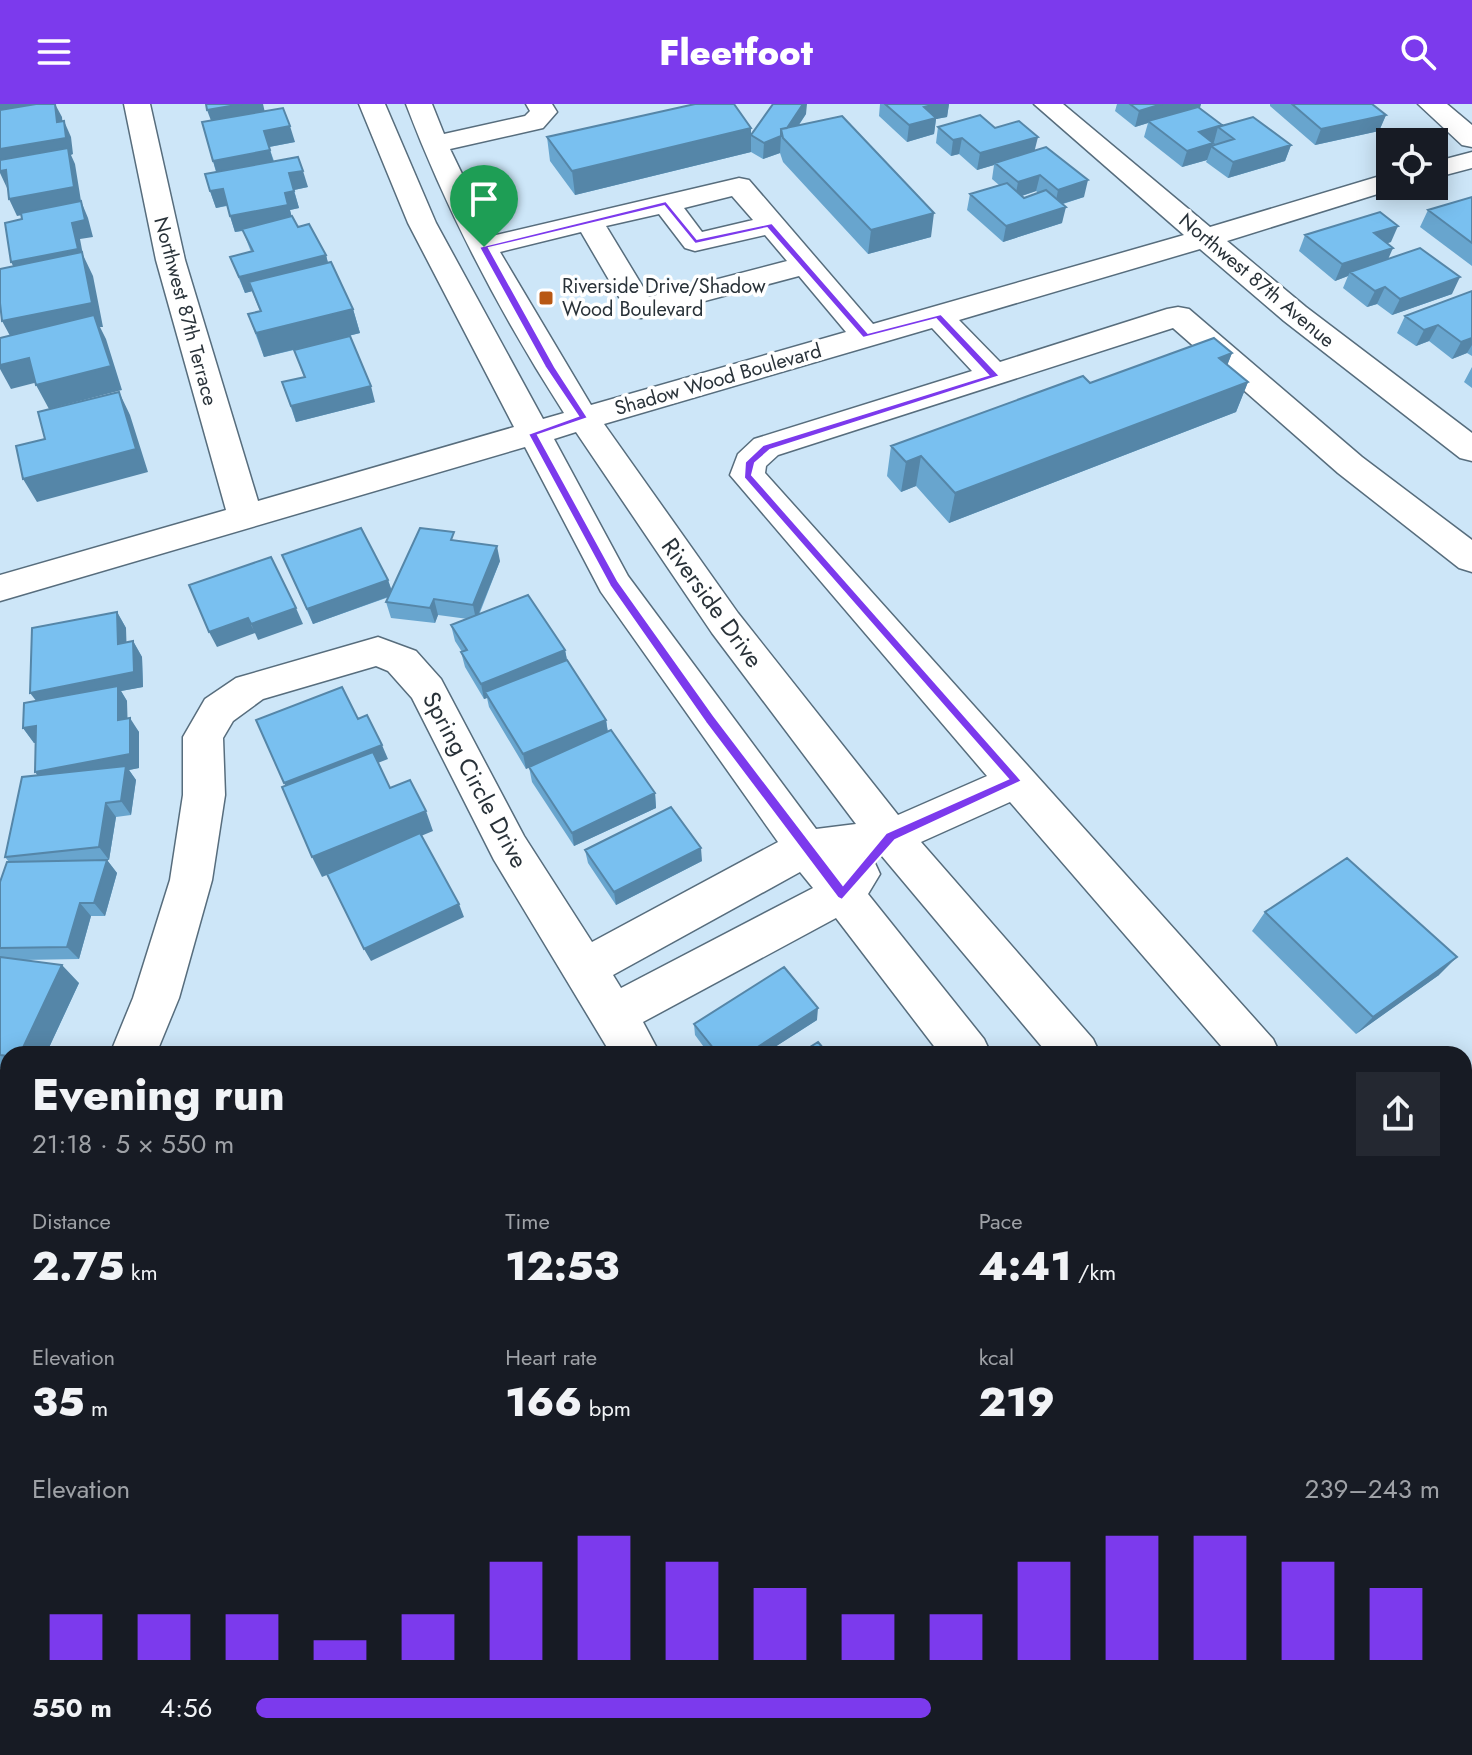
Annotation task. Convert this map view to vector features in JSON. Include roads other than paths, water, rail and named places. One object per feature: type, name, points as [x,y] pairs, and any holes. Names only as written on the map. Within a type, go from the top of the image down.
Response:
[{"type":"street","name":"Northwest 87th Terrace","points":[[137,104],[176,285],[245,515]]},
{"type":"street","points":[[372,104],[422,223],[614,583],[806,848],[962,1046]]},
{"type":"street","name":"Riverside Drive","points":[[419,104],[434,144],[484,247],[550,367],[710,605],[891,837],[1070,1046]]},
{"type":"street","points":[[434,144],[534,122],[544,112],[539,104]]},
{"type":"street","name":"Northwest 87th Avenue","points":[[1047,104],[1401,399],[1472,450]]},
{"type":"street","points":[[1431,104],[1472,139]]},
{"type":"street","points":[[1448,166],[1472,160]]},
{"type":"street","name":"Shadow Wood Boulevard","points":[[0,588],[1206,238],[1376,185]]},
{"type":"street","points":[[484,247],[739,186],[866,336]]},
{"type":"street","points":[[666,203],[695,242],[769,225]]},
{"type":"street","points":[[590,223],[641,309],[804,266]]},
{"type":"street","points":[[938,316],[995,376]]},
{"type":"street","points":[[1250,1046],[747,475],[750,462],[766,447],[1178,316],[1350,465],[1472,559]]},
{"type":"street","name":"Spring Circle Drive","points":[[136,1046],[156,998],[191,880],[204,795],[203,737],[219,710],[250,688],[378,651],[402,661],[427,689],[509,848],[632,1046]]},
{"type":"street","points":[[584,968],[806,848],[891,837],[1016,781]]},
{"type":"street","points":[[613,1015],[842,894],[891,837]]},
{"type":"place","name":"Riverside Drive/Shadow Wood Boulevard","points":[[546,298]]}]
